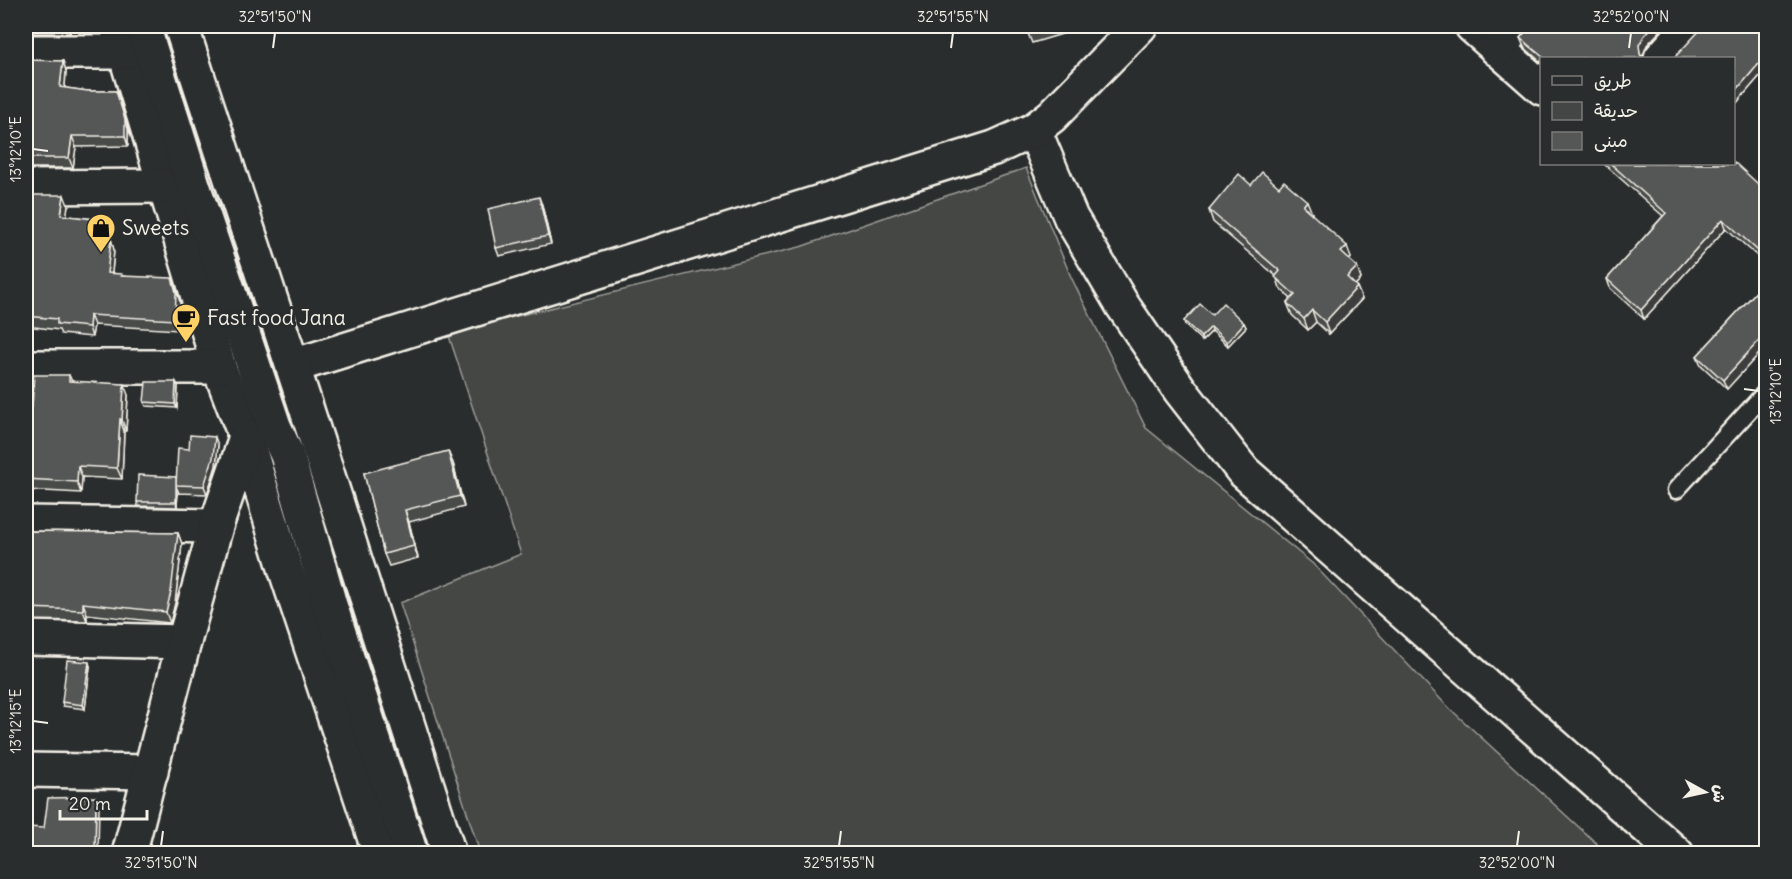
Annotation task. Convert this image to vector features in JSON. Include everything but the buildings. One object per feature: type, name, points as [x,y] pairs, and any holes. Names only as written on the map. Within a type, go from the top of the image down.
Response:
[{"type":"street","points":[[181,26],[293,366],[449,854]]},
{"type":"street","points":[[293,366],[1015,140],[1034,130],[1052,116],[1140,26]]},
{"type":"street","points":[[1472,26],[1507,37],[1540,85]]},
{"type":"street","points":[[1661,57],[1690,26]]},
{"type":"street","points":[[26,52],[128,34]]},
{"type":"street","points":[[128,34],[164,186],[219,367],[260,432],[286,455],[330,605],[411,854]]},
{"type":"street","points":[[128,34],[193,185],[260,432],[286,571],[380,854]]},
{"type":"street","points":[[1034,130],[1071,218],[1123,306],[1180,390],[1243,471],[1677,854]]},
{"type":"street","points":[[26,187],[164,186]]},
{"type":"street","points":[[26,367],[219,367]]},
{"type":"street","points":[[129,854],[216,526],[260,432]]},
{"type":"street","points":[[26,523],[216,526]]},
{"type":"street","points":[[26,638],[184,642]]},
{"type":"street","points":[[26,770],[151,772]]},
{"type":"lane","points":[[1676,490],[1767,392]]},
{"type":"green space","points":[[1026,168],[1071,277],[1146,428],[1313,564],[1447,706],[1607,853],[480,853],[400,603],[521,554],[448,333],[800,247]]},
{"type":"place","name":"Sweets","points":[[101,254]]},
{"type":"place","name":"Fast food Jana","points":[[186,344]]}]
